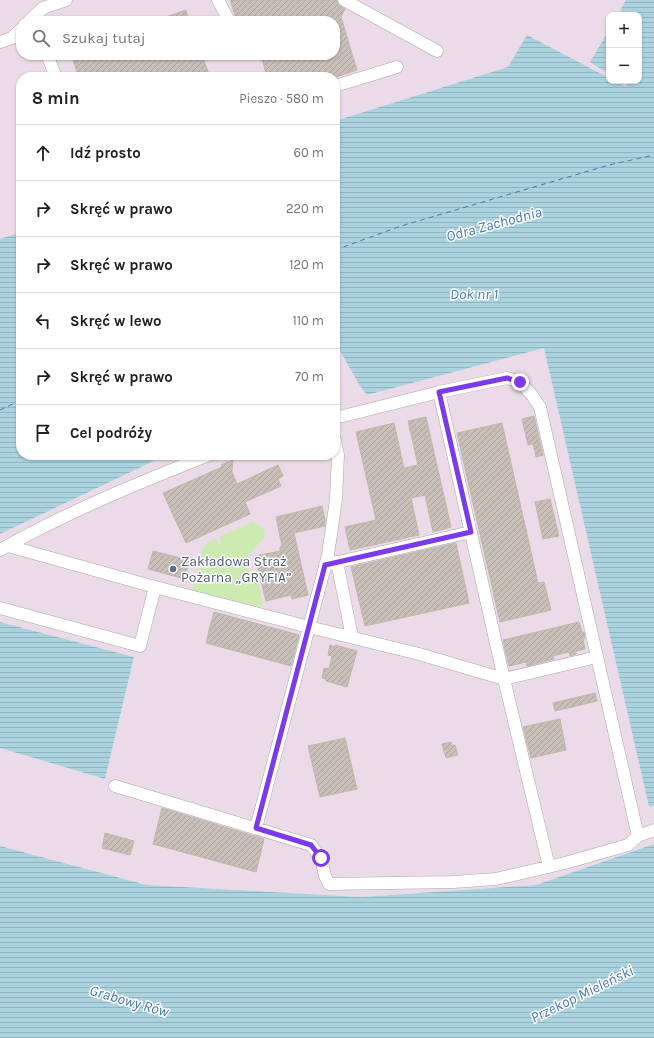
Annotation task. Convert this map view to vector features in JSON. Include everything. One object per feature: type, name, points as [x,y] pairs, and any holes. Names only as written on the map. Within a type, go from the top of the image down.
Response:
[{"type":"lane","points":[[36,16],[43,8],[66,0]]},
{"type":"lane","points":[[218,0],[226,16]]},
{"type":"lane","points":[[344,0],[437,51]]},
{"type":"lane","points":[[0,42],[12,38],[16,34]]},
{"type":"lane","points":[[49,60],[54,72]]},
{"type":"lane","points":[[340,84],[397,67]]},
{"type":"lane","points":[[340,417],[439,392],[507,378],[520,382],[532,394],[540,407],[638,836]]},
{"type":"lane","points":[[439,392],[504,679],[549,867]]},
{"type":"lane","points":[[4,548],[29,534],[136,484],[196,460]]},
{"type":"lane","points":[[256,828],[328,555],[336,499],[338,460]]},
{"type":"lane","points":[[325,565],[471,532]]},
{"type":"lane","points":[[4,548],[418,654],[504,679],[597,657]]},
{"type":"lane","points":[[337,562],[352,637]]},
{"type":"lane","points":[[0,608],[140,646],[156,587]]},
{"type":"lane","points":[[115,786],[311,845],[321,858],[325,876],[329,884],[454,882],[496,879],[566,863],[628,845],[638,836],[654,830]]},
{"type":"shaded area","points":[[0,0],[654,0],[654,90],[340,173],[340,72],[16,72],[16,269],[0,276]]},
{"type":"shaded area","points":[[544,347],[649,807],[654,806],[654,844],[536,885],[361,897],[147,885],[0,846],[0,748],[105,779],[134,657],[0,622],[0,534],[58,505],[156,460],[340,460],[340,350],[367,395]]},
{"type":"green space","points":[[252,522],[261,527],[265,533],[265,536],[248,556],[247,560],[251,572],[257,570],[256,574],[263,604],[260,607],[241,602],[240,605],[194,593],[192,590],[204,546],[215,539],[219,545],[221,543],[219,537]]},
{"type":"water","points":[[626,0],[654,0],[654,806],[649,807],[544,348],[367,395],[360,386],[340,351],[340,119],[508,67],[527,35],[606,76],[606,84],[620,84],[626,87],[627,84],[642,84],[642,12],[620,12]]},
{"type":"water","points":[[606,35],[606,72],[590,62]]},
{"type":"water","points":[[16,234],[16,460],[156,460],[0,534],[0,239]]},
{"type":"water","points":[[0,622],[134,657],[105,779],[0,748]]},
{"type":"water","points":[[654,844],[654,1038],[0,1038],[0,846],[147,885],[361,897],[536,885]]},
{"type":"building","points":[[230,0],[337,0],[338,4],[345,9],[341,17],[357,70],[340,76],[340,72],[266,72],[262,60],[340,60],[340,16],[235,16]]},
{"type":"building","points":[[186,10],[188,16],[169,16]]},
{"type":"building","points":[[73,60],[204,60],[208,72],[77,72]]},
{"type":"building","points":[[534,416],[543,455],[536,457],[533,444],[528,445],[522,419]]},
{"type":"building","points":[[426,417],[451,527],[433,532],[425,495],[411,498],[419,535],[350,550],[345,527],[376,520],[356,432],[394,423],[404,468],[418,465],[408,421]]},
{"type":"building","points":[[502,423],[538,583],[544,582],[551,610],[500,622],[457,433]]},
{"type":"building","points":[[233,460],[232,472],[237,484],[278,465],[283,476],[278,479],[281,486],[245,502],[250,514],[186,543],[163,493],[222,467],[221,465]]},
{"type":"building","points":[[550,499],[559,536],[543,539],[535,502]]},
{"type":"building","points":[[322,506],[325,526],[294,533],[308,595],[292,599],[291,595],[266,601],[255,556],[280,551],[280,547],[282,546],[276,517]]},
{"type":"building","points":[[456,543],[469,603],[365,626],[351,567]]},
{"type":"building","points":[[153,551],[189,560],[185,579],[148,569]]},
{"type":"building","points":[[214,612],[299,635],[291,666],[206,643]]},
{"type":"building","points":[[579,622],[582,632],[584,632],[585,638],[583,639],[585,649],[576,651],[576,654],[570,656],[569,652],[553,656],[554,659],[527,666],[526,662],[509,666],[503,640]]},
{"type":"building","points":[[330,645],[357,651],[347,687],[326,681],[326,679],[322,678],[324,668],[329,669],[332,656],[328,655]]},
{"type":"building","points":[[595,693],[597,701],[555,711],[553,703]]},
{"type":"building","points":[[560,719],[566,750],[531,758],[523,727]]},
{"type":"building","points":[[345,738],[357,789],[320,797],[308,746]]},
{"type":"building","points":[[451,742],[452,746],[455,745],[458,755],[446,758],[442,744]]},
{"type":"building","points":[[162,808],[264,839],[256,872],[153,844]]},
{"type":"building","points":[[105,833],[134,841],[130,855],[102,848]]},
{"type":"ferry route","points":[[340,248],[401,226],[609,165],[654,155]]},
{"type":"ferry route","points":[[0,410],[16,402]]},
{"type":"place","name":"Zakładowa Straż Pożarna „GRYFIA”","points":[[173,569]]},
{"type":"route","points":[[321,858],[311,845],[256,828],[325,565],[471,532],[439,392],[507,378],[520,382]]},
{"type":"water label","name":"Odra Zachodnia","points":[[494,224]]},
{"type":"water label","name":"Dok nr 1","points":[[474,294]]},
{"type":"water label","name":"Przekop Mieleński","points":[[582,994]]},
{"type":"water label","name":"Grabowy Rów","points":[[129,1001]]}]
